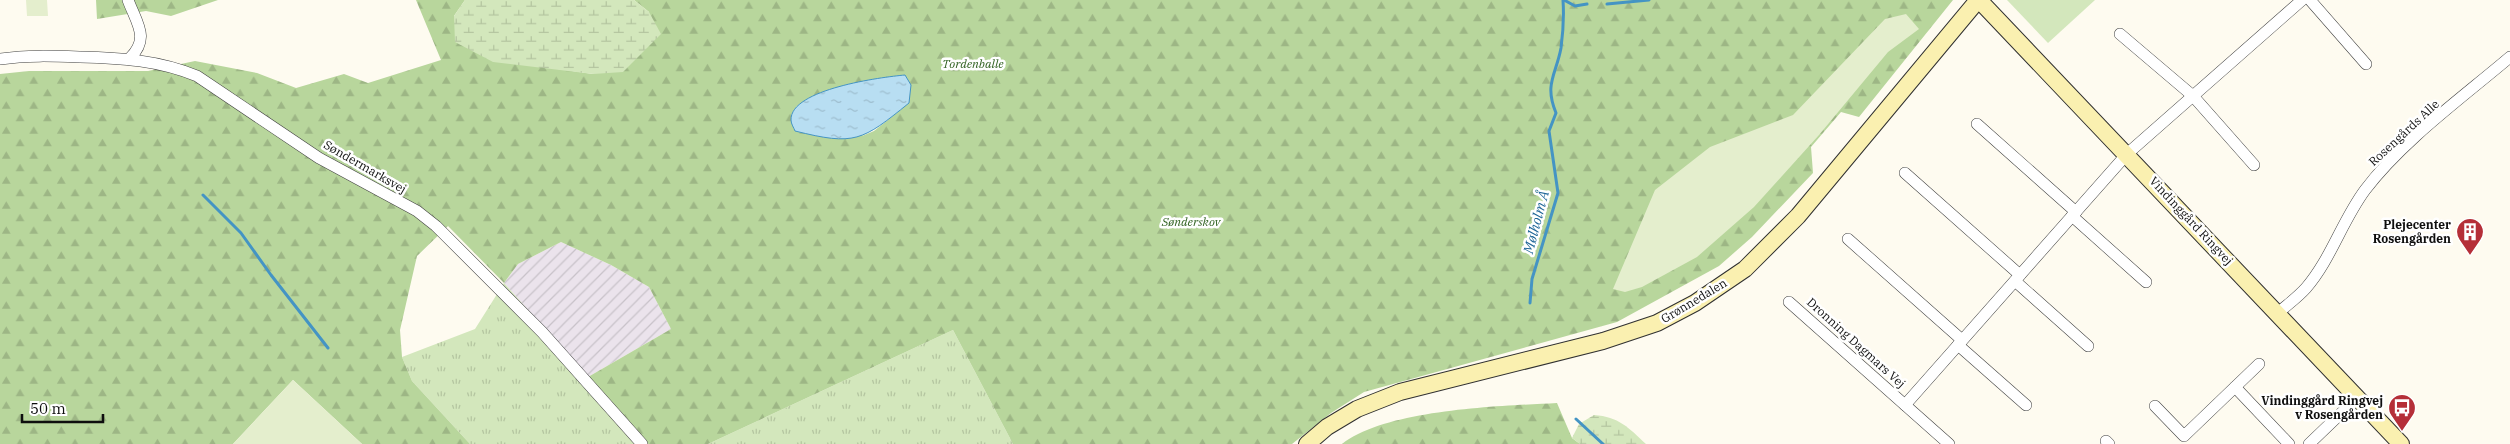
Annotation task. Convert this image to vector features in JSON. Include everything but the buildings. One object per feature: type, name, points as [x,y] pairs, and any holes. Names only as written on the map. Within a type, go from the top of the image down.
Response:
[{"type":"street","points":[[128,0],[142,38],[140,47],[130,58]]},
{"type":"street","name":"Vindinggård Ringvej","points":[[1979,0],[2401,444]]},
{"type":"street","name":"Grønnedalen","points":[[1307,444],[1327,427],[1358,409],[1400,392],[1603,341],[1657,323],[1695,303],[1745,269],[1798,216],[1979,0]]},
{"type":"street","name":"Dronning Dagmars Vej","points":[[1904,405],[2127,154],[2302,0]]},
{"type":"street","points":[[2310,0],[2366,64]]},
{"type":"street","points":[[2120,34],[2193,96],[2254,165]]},
{"type":"street","name":"Søndermarksvej","points":[[0,59],[21,56],[130,58],[174,66],[196,76],[319,158],[417,212],[436,226],[542,332],[642,444]]},
{"type":"street","name":"Rosengårds Alle","points":[[2278,313],[2306,288],[2318,271],[2351,211],[2384,168],[2403,149],[2510,57]]},
{"type":"street","points":[[1977,124],[2146,282]]},
{"type":"street","points":[[1905,173],[2088,346]]},
{"type":"street","points":[[1848,239],[2026,405]]},
{"type":"street","name":"Dronning Dagmars Vej","points":[[1789,302],[1949,444]]},
{"type":"street","points":[[2155,406],[2184,436],[2259,364]]},
{"type":"street","points":[[2235,387],[2289,444]]},
{"type":"street","points":[[2309,444],[2357,398]]},
{"type":"shaded area","points":[[561,242],[611,265],[649,287],[671,329],[588,377],[504,283],[518,264]]},
{"type":"green space","points":[[26,0],[47,0],[48,16],[27,16]]},
{"type":"green space","points":[[96,0],[218,0],[171,16],[146,11],[97,19]]},
{"type":"green space","name":"Sønderskov","points":[[416,0],[465,0],[454,16],[544,67],[593,74],[649,12],[634,0],[1953,0],[1859,117],[1841,112],[1811,147],[1813,173],[1752,237],[1719,266],[1617,322],[1364,392],[1331,413],[1292,444],[1013,444],[953,330],[708,444],[647,444],[588,377],[671,329],[649,287],[611,265],[561,242],[518,264],[504,283],[448,226],[417,256],[400,330],[402,357],[412,381],[470,444],[362,444],[293,380],[233,444],[0,444],[0,74],[29,71],[148,71],[195,61],[257,73],[296,88],[344,74],[368,83],[441,60]],"holes":[[[909,103],[874,131],[862,136]]]},
{"type":"green space","points":[[465,0],[634,0],[649,12],[661,34],[623,72],[593,74],[493,62],[455,42],[454,16]]},
{"type":"green space","points":[[2007,0],[2095,0],[2048,43]]},
{"type":"green space","points":[[1906,14],[1919,29],[1888,52],[1819,135],[1754,207],[1697,257],[1642,287],[1625,292],[1613,289],[1655,190],[1710,147],[1793,115],[1885,19]]},
{"type":"green space","points":[[504,283],[647,444],[470,444],[412,381],[402,357],[475,329]]},
{"type":"green space","points":[[953,330],[1013,444],[708,444]]},
{"type":"green space","points":[[293,380],[362,444],[233,444]]},
{"type":"green space","points":[[1557,403],[1572,438],[1580,444],[1342,444],[1362,432],[1415,416],[1476,408]]},
{"type":"green space","points":[[1594,415],[1610,418],[1623,424],[1646,444],[1580,444],[1572,438],[1579,424]]},
{"type":"water","points":[[905,75],[911,85],[909,103],[868,133],[845,139],[815,136],[795,131],[791,120],[795,109],[805,100],[839,87],[859,82]]},
{"type":"waterway","name":"Mølholm Å","points":[[1530,303],[1532,279],[1558,193],[1549,131],[1556,113],[1551,87],[1561,48],[1563,0]]},
{"type":"waterway","points":[[1564,0],[1575,6],[1587,4]]},
{"type":"waterway","points":[[1607,4],[1649,0]]},
{"type":"waterway","points":[[203,195],[241,233],[328,348]]},
{"type":"waterway","name":"Mølholm Å","points":[[1576,419],[1603,444]]},
{"type":"place","name":"Plejecenter Rosengården","points":[[2470,256]]},
{"type":"place","name":"Vindinggård Ringvej v Rosengården","points":[[2402,432]]},
{"type":"park label","name":"Tordenballe","points":[[973,64]]}]
